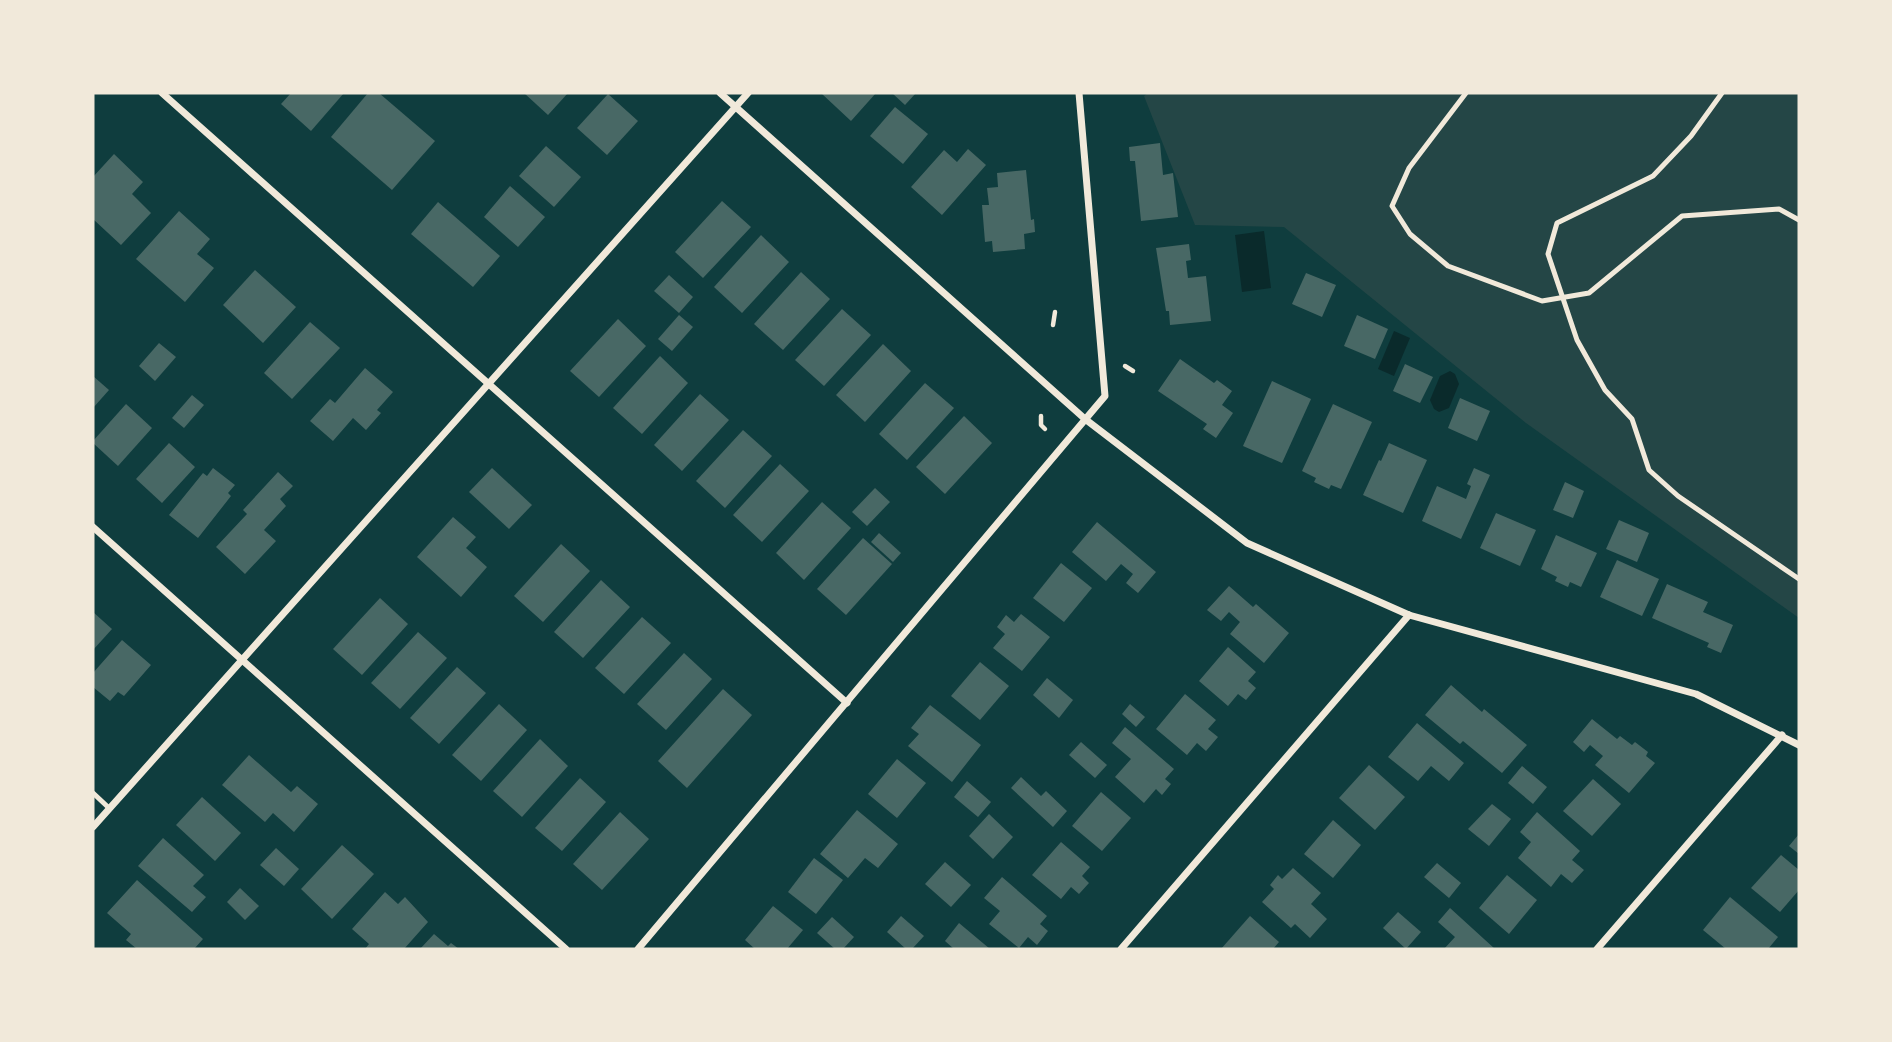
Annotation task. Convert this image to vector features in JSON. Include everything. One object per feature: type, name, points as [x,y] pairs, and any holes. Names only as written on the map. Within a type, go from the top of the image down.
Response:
[{"type":"street","points":[[162,93],[847,703]]},
{"type":"street","points":[[720,93],[1085,419],[1247,543],[1409,615],[1696,694],[1799,745]]},
{"type":"street","points":[[93,827],[748,93]]},
{"type":"street","points":[[638,949],[1105,396],[1079,93]]},
{"type":"street","points":[[93,527],[566,949]]},
{"type":"street","points":[[1121,949],[1409,615]]},
{"type":"street","points":[[1597,949],[1782,735]]},
{"type":"lane","points":[[1466,93],[1409,169],[1392,206],[1410,234],[1448,266],[1542,301],[1589,293],[1682,216],[1779,209],[1799,220]]},
{"type":"lane","points":[[1721,93],[1691,135],[1653,176],[1557,223],[1548,254],[1577,340],[1605,390],[1632,419],[1648,470],[1678,496],[1799,579]]},
{"type":"lane","points":[[93,793],[109,808]]},
{"type":"path","points":[[1053,325],[1055,313],[1062,319]]},
{"type":"path","points":[[1125,366],[1133,370]]},
{"type":"path","points":[[1041,416],[1041,425],[1045,429]]},
{"type":"shaded area","points":[[1148,93],[1799,93],[1799,618],[1526,423],[1284,227],[1195,225],[1144,96]]},
{"type":"shaded area","points":[[1264,231],[1271,288],[1242,292],[1235,235]]},
{"type":"shaded area","points":[[1394,331],[1410,338],[1394,376],[1378,369]]},
{"type":"shaded area","points":[[1450,371],[1455,374],[1459,384],[1449,408],[1439,412],[1434,409],[1430,400],[1440,376]]},
{"type":"building","points":[[291,93],[344,93],[311,131],[281,104]]},
{"type":"building","points":[[368,93],[379,93],[435,141],[392,190],[331,137]]},
{"type":"building","points":[[524,93],[568,93],[548,115]]},
{"type":"building","points":[[821,93],[876,93],[851,121]]},
{"type":"building","points":[[892,93],[916,93],[905,105]]},
{"type":"building","points":[[608,94],[638,121],[607,155],[577,128]]},
{"type":"building","points":[[895,107],[928,134],[903,164],[870,136]]},
{"type":"building","points":[[1160,143],[1163,175],[1173,173],[1178,217],[1141,221],[1135,161],[1130,161],[1129,147]]},
{"type":"building","points":[[546,146],[581,177],[554,207],[519,176]]},
{"type":"building","points":[[968,149],[986,165],[942,215],[911,187],[944,150],[957,162]]},
{"type":"building","points":[[114,154],[143,182],[132,194],[151,213],[121,245],[93,219],[93,177]]},
{"type":"building","points":[[1026,170],[1031,220],[1034,219],[1035,232],[1024,234],[1025,249],[993,252],[992,241],[985,242],[982,205],[989,205],[987,188],[998,187],[997,173]]},
{"type":"building","points":[[510,186],[545,217],[518,247],[484,217]]},
{"type":"building","points":[[722,201],[751,227],[703,278],[675,252]]},
{"type":"building","points":[[438,202],[500,256],[473,287],[411,234]]},
{"type":"building","points":[[179,211],[210,239],[197,254],[214,268],[185,302],[136,259]]},
{"type":"building","points":[[761,235],[789,262],[742,313],[714,287]]},
{"type":"building","points":[[1189,244],[1191,260],[1186,261],[1188,278],[1206,276],[1211,321],[1170,325],[1156,248]]},
{"type":"building","points":[[255,270],[296,307],[263,343],[223,305]]},
{"type":"building","points":[[801,272],[830,299],[783,350],[754,324]]},
{"type":"building","points":[[1306,273],[1336,285],[1322,317],[1292,304]]},
{"type":"building","points":[[669,275],[693,297],[679,313],[654,291]]},
{"type":"building","points":[[842,309],[871,335],[824,386],[795,360]]},
{"type":"building","points":[[679,315],[693,327],[672,351],[658,339]]},
{"type":"building","points":[[1357,315],[1388,329],[1375,359],[1344,346]]},
{"type":"building","points":[[618,319],[646,346],[599,397],[570,371]]},
{"type":"building","points":[[310,322],[340,348],[292,399],[264,373]]},
{"type":"building","points":[[159,343],[176,357],[155,381],[139,366]]},
{"type":"building","points":[[883,344],[911,371],[865,422],[836,395]]},
{"type":"building","points":[[660,356],[688,383],[642,434],[613,408]]},
{"type":"building","points":[[1180,359],[1214,383],[1217,380],[1232,391],[1222,405],[1233,413],[1216,438],[1203,429],[1207,424],[1158,391]]},
{"type":"building","points":[[1405,364],[1433,377],[1420,403],[1393,391]]},
{"type":"building","points":[[365,368],[393,392],[377,410],[381,413],[366,430],[353,418],[333,441],[310,421],[330,399],[335,403]]},
{"type":"building","points":[[93,376],[109,390],[93,408]]},
{"type":"building","points":[[1272,381],[1311,399],[1282,463],[1243,446]]},
{"type":"building","points":[[925,383],[954,408],[907,460],[879,434]]},
{"type":"building","points":[[700,394],[729,420],[682,471],[654,445]]},
{"type":"building","points":[[192,395],[204,405],[184,428],[172,418]]},
{"type":"building","points":[[1460,398],[1490,411],[1477,441],[1448,428]]},
{"type":"building","points":[[126,404],[152,428],[118,466],[93,441]]},
{"type":"building","points":[[1333,404],[1372,422],[1341,489],[1331,485],[1329,489],[1314,482],[1316,478],[1302,471]]},
{"type":"building","points":[[964,416],[992,443],[945,494],[916,467]]},
{"type":"building","points":[[743,430],[772,456],[725,508],[696,481]]},
{"type":"building","points":[[169,443],[195,467],[162,503],[136,479]]},
{"type":"building","points":[[1389,443],[1427,460],[1403,513],[1363,495]]},
{"type":"building","points":[[780,464],[809,491],[762,542],[733,515]]},
{"type":"building","points":[[213,468],[235,485],[228,493],[231,496],[198,538],[169,515],[203,473],[207,476]]},
{"type":"building","points":[[492,468],[532,505],[509,529],[469,492]]},
{"type":"building","points":[[1474,468],[1490,475],[1461,539],[1422,521],[1437,486],[1466,499],[1471,486],[1467,484]]},
{"type":"building","points":[[278,472],[293,486],[280,499],[286,506],[264,530],[276,541],[245,574],[216,547],[247,514],[243,510]]},
{"type":"building","points":[[1565,482],[1584,491],[1573,518],[1553,510]]},
{"type":"building","points":[[875,488],[890,502],[867,526],[852,512]]},
{"type":"building","points":[[822,502],[851,528],[804,580],[776,553]]},
{"type":"building","points":[[1496,513],[1536,530],[1520,566],[1480,548]]},
{"type":"building","points":[[453,517],[476,537],[466,548],[487,567],[461,597],[417,557]]},
{"type":"building","points":[[1619,520],[1649,533],[1637,562],[1606,549]]},
{"type":"building","points":[[1097,522],[1156,572],[1138,593],[1126,583],[1133,574],[1121,564],[1106,581],[1072,552]]},
{"type":"building","points":[[879,533],[901,553],[893,562],[871,542]]},
{"type":"building","points":[[1556,535],[1597,553],[1581,587],[1570,582],[1568,587],[1555,581],[1557,577],[1541,569]]},
{"type":"building","points":[[863,538],[892,564],[846,615],[817,589]]},
{"type":"building","points":[[561,544],[590,571],[543,622],[514,596]]},
{"type":"building","points":[[1617,560],[1659,579],[1642,616],[1600,597]]},
{"type":"building","points":[[1061,563],[1092,588],[1064,622],[1033,598]]},
{"type":"building","points":[[601,580],[630,607],[583,658],[554,632]]},
{"type":"building","points":[[1667,584],[1708,602],[1703,612],[1733,625],[1721,653],[1707,647],[1709,643],[1652,618]]},
{"type":"building","points":[[1229,586],[1253,607],[1256,604],[1289,633],[1264,663],[1230,634],[1240,622],[1229,612],[1221,621],[1207,610]]},
{"type":"building","points":[[380,598],[408,624],[362,675],[333,649]]},
{"type":"building","points":[[93,612],[112,629],[93,650]]},
{"type":"building","points":[[1021,614],[1050,637],[1022,671],[993,648],[1005,634],[997,627],[1006,615],[1014,622]]},
{"type":"building","points":[[642,617],[671,643],[624,694],[595,668]]},
{"type":"building","points":[[418,632],[447,658],[400,709],[371,683]]},
{"type":"building","points":[[122,640],[151,665],[124,696],[118,692],[110,701],[93,687],[93,673]]},
{"type":"building","points":[[1228,647],[1256,672],[1248,681],[1256,688],[1246,700],[1238,694],[1228,706],[1199,681]]},
{"type":"building","points":[[684,653],[712,679],[666,730],[637,704]]},
{"type":"building","points":[[980,662],[1009,686],[980,720],[951,696]]},
{"type":"building","points":[[457,667],[486,693],[439,744],[410,718]]},
{"type":"building","points":[[1047,678],[1073,700],[1059,718],[1033,695]]},
{"type":"building","points":[[1451,685],[1527,745],[1502,773],[1463,741],[1460,744],[1425,715]]},
{"type":"building","points":[[723,689],[752,715],[687,788],[658,761]]},
{"type":"building","points":[[1185,694],[1216,720],[1208,729],[1218,737],[1206,751],[1197,743],[1187,755],[1156,729]]},
{"type":"building","points":[[499,704],[527,730],[481,781],[452,755]]},
{"type":"building","points":[[1130,704],[1145,717],[1136,727],[1122,714]]},
{"type":"building","points":[[930,705],[981,745],[952,782],[908,746],[919,734],[911,728]]},
{"type":"building","points":[[1592,719],[1617,739],[1620,736],[1632,745],[1635,742],[1648,752],[1646,756],[1655,763],[1629,793],[1595,765],[1603,756],[1590,745],[1584,752],[1573,742]]},
{"type":"building","points":[[1417,723],[1464,763],[1449,781],[1431,766],[1418,781],[1388,757]]},
{"type":"building","points":[[1125,727],[1174,769],[1165,779],[1171,784],[1162,795],[1156,789],[1144,803],[1115,777],[1131,759],[1112,743]]},
{"type":"building","points":[[540,739],[568,766],[522,817],[493,791]]},
{"type":"building","points":[[1081,742],[1107,765],[1095,778],[1069,755]]},
{"type":"building","points":[[249,755],[291,792],[297,786],[318,804],[294,832],[273,813],[265,822],[222,785]]},
{"type":"building","points":[[897,759],[926,783],[897,818],[868,794]]},
{"type":"building","points":[[1369,765],[1405,797],[1375,830],[1339,798]]},
{"type":"building","points":[[1522,766],[1547,787],[1533,804],[1508,783]]},
{"type":"building","points":[[1021,777],[1041,796],[1046,791],[1067,811],[1053,827],[1011,788]]},
{"type":"building","points":[[580,778],[606,802],[562,851],[535,828]]},
{"type":"building","points":[[1593,779],[1621,804],[1592,836],[1563,811]]},
{"type":"building","points":[[967,781],[991,802],[978,817],[954,797]]},
{"type":"building","points":[[1101,792],[1131,818],[1102,851],[1072,826]]},
{"type":"building","points":[[202,797],[241,833],[215,861],[176,825]]},
{"type":"building","points":[[1492,804],[1511,819],[1489,846],[1468,829]]},
{"type":"building","points":[[857,810],[898,844],[878,868],[865,858],[848,878],[820,854]]},
{"type":"building","points":[[620,812],[649,839],[602,890],[573,864]]},
{"type":"building","points":[[1537,812],[1580,851],[1572,860],[1584,870],[1572,883],[1561,874],[1551,887],[1518,858],[1531,842],[1520,832]]},
{"type":"building","points":[[989,814],[1013,837],[993,859],[969,836]]},
{"type":"building","points":[[1333,820],[1361,845],[1333,878],[1304,854]]},
{"type":"building","points":[[1799,834],[1799,854],[1789,846]]},
{"type":"building","points":[[163,838],[204,875],[193,886],[206,897],[192,912],[138,866]]},
{"type":"building","points":[[1061,842],[1090,867],[1082,876],[1089,883],[1079,894],[1071,887],[1061,899],[1032,875]]},
{"type":"building","points":[[342,845],[374,874],[332,919],[301,889]]},
{"type":"building","points":[[276,848],[299,869],[284,886],[260,865]]},
{"type":"building","points":[[1781,855],[1799,870],[1799,890],[1780,912],[1751,888]]},
{"type":"building","points":[[814,858],[843,880],[816,914],[788,892]]},
{"type":"building","points":[[945,862],[971,885],[951,907],[925,884]]},
{"type":"building","points":[[1437,863],[1461,883],[1449,898],[1424,877]]},
{"type":"building","points":[[1293,868],[1321,893],[1311,904],[1327,919],[1310,938],[1295,924],[1291,928],[1262,902],[1274,889],[1270,885],[1278,875],[1282,879]]},
{"type":"building","points":[[1507,875],[1537,900],[1509,934],[1479,908]]},
{"type":"building","points":[[1002,877],[1047,916],[1040,924],[1048,931],[1037,945],[1028,937],[1019,948],[989,924],[1000,911],[984,898]]},
{"type":"building","points":[[137,880],[203,939],[194,949],[137,949],[126,940],[131,934],[107,913]]},
{"type":"building","points":[[240,888],[259,906],[245,920],[227,902]]},
{"type":"building","points":[[385,892],[398,904],[405,897],[428,922],[404,949],[365,949],[369,944],[352,929]]},
{"type":"building","points":[[1730,897],[1778,937],[1768,949],[1726,949],[1703,930]]},
{"type":"building","points":[[773,906],[803,930],[787,949],[755,949],[745,940]]},
{"type":"building","points":[[1450,908],[1495,949],[1444,949],[1455,937],[1438,922]]},
{"type":"building","points":[[1398,912],[1421,932],[1406,949],[1383,928]]},
{"type":"building","points":[[901,916],[924,936],[912,949],[906,949],[887,932]]},
{"type":"building","points":[[1250,916],[1279,942],[1273,949],[1221,949]]},
{"type":"building","points":[[832,917],[854,937],[843,949],[835,949],[817,933]]},
{"type":"building","points":[[959,923],[990,949],[954,949],[945,941]]},
{"type":"building","points":[[434,934],[448,946],[451,943],[459,949],[420,949]]}]
